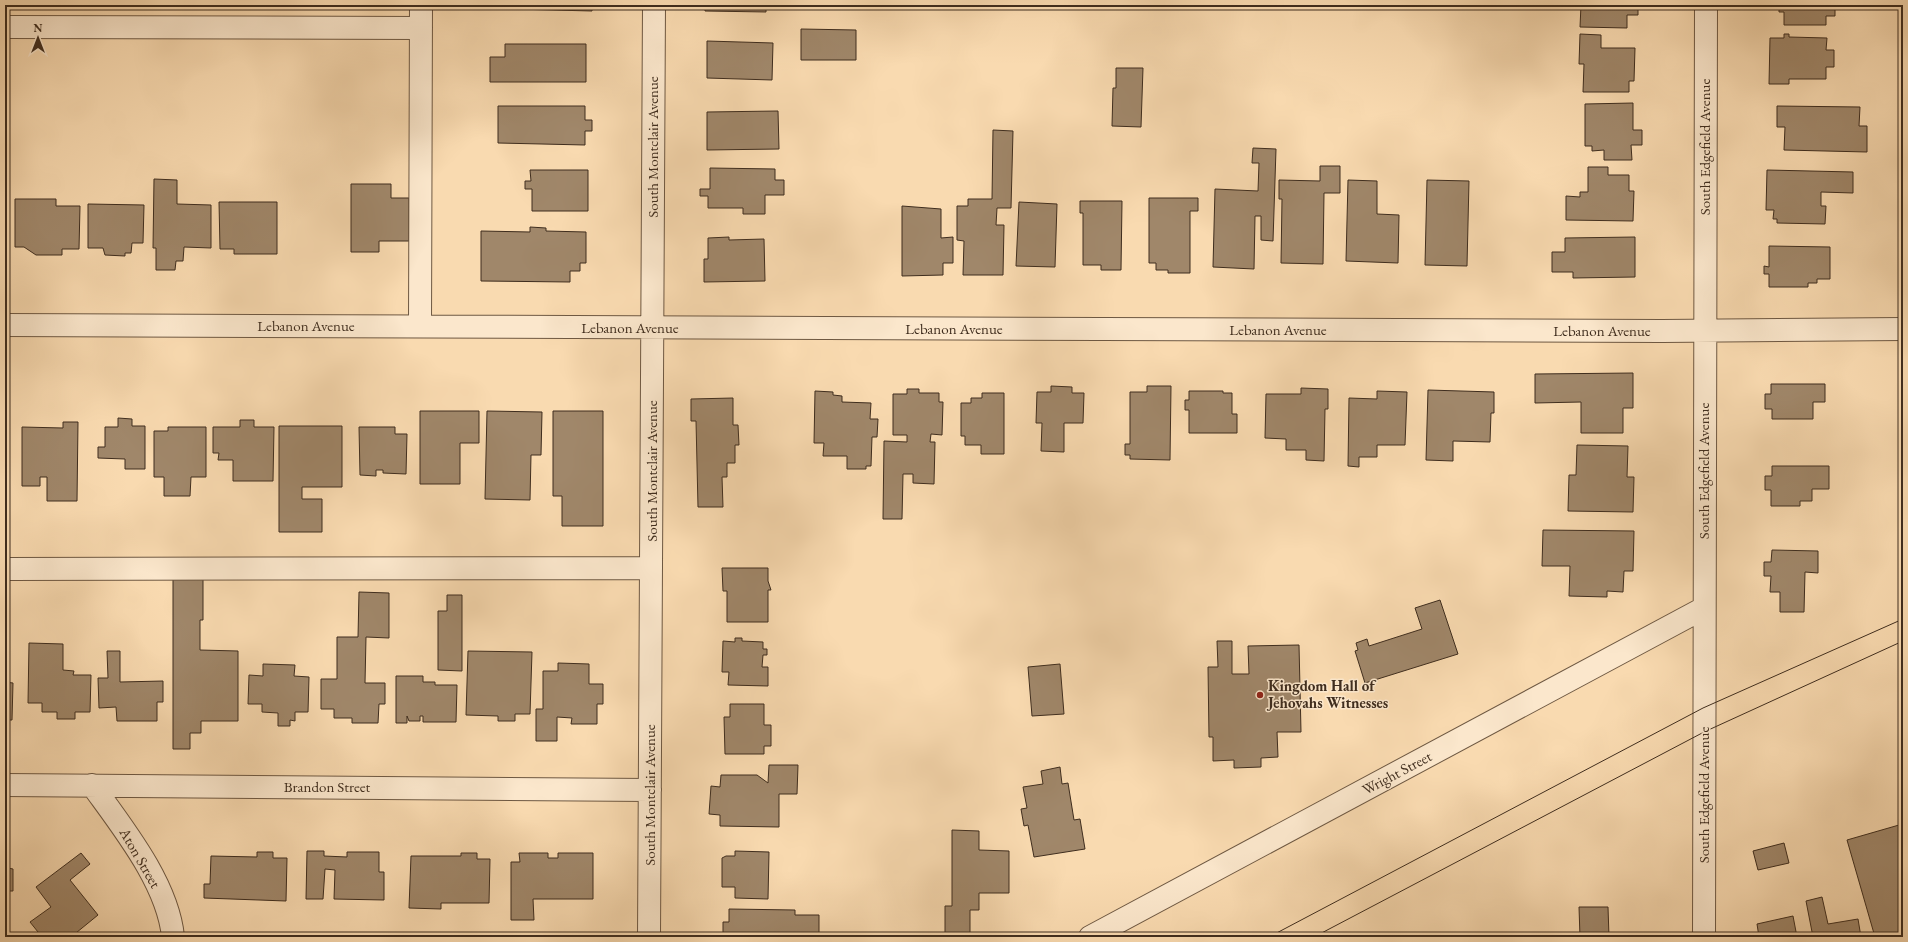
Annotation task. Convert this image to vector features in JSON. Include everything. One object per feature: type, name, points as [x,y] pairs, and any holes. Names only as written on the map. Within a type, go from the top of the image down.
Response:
[{"type":"street","points":[[420,326],[421,5]]},
{"type":"street","name":"South Montclair Avenue","points":[[649,937],[654,5]]},
{"type":"street","name":"South Edgefield Avenue","points":[[1704,937],[1706,5]]},
{"type":"street","points":[[5,27],[421,28]]},
{"type":"street","name":"Lebanon Avenue","points":[[5,325],[1705,331],[1903,329]]},
{"type":"street","points":[[5,569],[651,568]]},
{"type":"street","name":"Wright Street","points":[[1090,937],[1704,608]]},
{"type":"street","name":"Brandon Street","points":[[5,785],[650,790]]},
{"type":"street","name":"Aton Street","points":[[92,785],[130,838],[153,877],[171,921],[173,937]]},
{"type":"building","points":[[514,5],[592,5],[592,11],[514,9]]},
{"type":"building","points":[[705,5],[766,5],[766,12],[705,11]]},
{"type":"building","points":[[1581,5],[1638,5],[1638,15],[1627,15],[1627,28],[1580,27]]},
{"type":"building","points":[[1779,5],[1835,5],[1835,16],[1826,16],[1826,25],[1784,25],[1784,12],[1779,12]]},
{"type":"building","points":[[801,29],[856,30],[856,60],[801,60]]},
{"type":"building","points":[[1580,34],[1601,35],[1601,48],[1635,48],[1634,81],[1629,81],[1629,92],[1583,92],[1584,64],[1579,64]]},
{"type":"building","points":[[1784,34],[1789,34],[1789,37],[1827,38],[1826,50],[1834,50],[1834,67],[1826,67],[1826,79],[1789,79],[1789,84],[1769,84],[1770,38],[1784,38]]},
{"type":"building","points":[[707,41],[773,43],[772,80],[707,78]]},
{"type":"building","points":[[505,44],[586,44],[586,82],[490,82],[490,57],[505,57]]},
{"type":"building","points":[[1116,68],[1143,68],[1141,127],[1112,126],[1113,88],[1116,88]]},
{"type":"building","points":[[1633,103],[1633,130],[1642,130],[1642,145],[1631,145],[1632,160],[1604,160],[1604,150],[1592,151],[1592,146],[1585,146],[1585,104]]},
{"type":"building","points":[[498,106],[585,106],[585,120],[592,120],[592,131],[585,131],[585,145],[498,143]]},
{"type":"building","points":[[1777,106],[1860,107],[1859,126],[1867,126],[1867,152],[1784,150],[1785,127],[1777,127]]},
{"type":"building","points":[[778,111],[779,149],[707,150],[707,112]]},
{"type":"building","points":[[993,130],[1013,131],[1011,208],[997,208],[996,225],[1004,225],[1003,275],[963,275],[964,241],[957,240],[957,206],[968,206],[968,199],[992,199]]},
{"type":"building","points":[[1253,148],[1276,149],[1273,241],[1261,240],[1261,216],[1255,216],[1254,269],[1213,267],[1215,189],[1258,191],[1259,163],[1252,163]]},
{"type":"building","points":[[1320,166],[1340,166],[1340,193],[1324,193],[1323,264],[1281,263],[1282,199],[1279,199],[1279,180],[1320,181]]},
{"type":"building","points":[[1588,167],[1608,167],[1608,175],[1629,175],[1629,191],[1634,191],[1633,221],[1566,220],[1566,196],[1580,197],[1580,192],[1588,192]]},
{"type":"building","points":[[710,168],[775,169],[775,180],[784,180],[784,195],[765,195],[765,214],[743,214],[743,208],[708,208],[708,196],[700,196],[700,189],[710,189]]},
{"type":"building","points":[[530,170],[588,170],[588,211],[532,211],[532,189],[525,189],[525,181],[531,181]]},
{"type":"building","points":[[1767,170],[1853,172],[1853,193],[1821,192],[1821,206],[1826,206],[1825,224],[1777,223],[1777,219],[1773,219],[1774,210],[1766,210]]},
{"type":"building","points":[[154,179],[177,180],[177,204],[211,205],[211,248],[184,247],[183,261],[176,261],[175,270],[156,270],[156,248],[153,248]]},
{"type":"building","points":[[1348,180],[1377,181],[1377,214],[1399,215],[1398,263],[1346,261]]},
{"type":"building","points":[[1427,180],[1469,181],[1467,266],[1425,265]]},
{"type":"building","points":[[351,184],[391,184],[391,198],[409,198],[409,241],[379,241],[379,252],[351,252]]},
{"type":"building","points":[[1149,198],[1198,198],[1198,211],[1190,211],[1190,273],[1168,273],[1168,270],[1156,270],[1156,263],[1149,263]]},
{"type":"building","points":[[15,199],[56,199],[56,206],[80,206],[79,249],[62,249],[62,255],[36,255],[24,247],[15,247]]},
{"type":"building","points":[[1080,201],[1122,201],[1121,270],[1101,270],[1101,265],[1083,265],[1083,213],[1080,213]]},
{"type":"building","points":[[219,202],[277,202],[277,254],[234,254],[234,249],[220,249]]},
{"type":"building","points":[[1019,202],[1057,204],[1055,267],[1016,266]]},
{"type":"building","points":[[88,204],[144,205],[143,243],[132,243],[131,253],[125,253],[125,256],[105,255],[103,248],[88,248]]},
{"type":"building","points":[[902,206],[941,209],[941,238],[953,237],[953,263],[943,263],[943,275],[902,276]]},
{"type":"building","points":[[530,227],[546,228],[546,231],[586,232],[586,263],[580,263],[580,271],[570,271],[570,282],[481,281],[481,231],[530,232]]},
{"type":"building","points":[[729,237],[729,240],[764,239],[765,281],[704,282],[704,259],[708,259],[708,238]]},
{"type":"building","points":[[1635,237],[1635,277],[1573,278],[1573,272],[1552,272],[1552,252],[1565,252],[1565,238]]},
{"type":"building","points":[[1769,246],[1830,247],[1830,279],[1817,279],[1817,283],[1808,283],[1808,287],[1769,287],[1769,274],[1764,274],[1764,266],[1769,267]]},
{"type":"building","points":[[1633,373],[1633,408],[1623,408],[1623,433],[1581,433],[1581,402],[1535,403],[1535,374]]},
{"type":"building","points":[[1771,384],[1825,384],[1825,402],[1813,402],[1813,419],[1772,419],[1772,409],[1765,409],[1765,394],[1771,394]]},
{"type":"building","points":[[1051,386],[1072,387],[1072,393],[1084,393],[1083,423],[1064,423],[1064,452],[1041,451],[1042,423],[1036,423],[1037,392],[1051,392]]},
{"type":"building","points":[[1147,386],[1171,386],[1170,460],[1130,459],[1130,455],[1125,455],[1125,444],[1130,444],[1130,392],[1147,392]]},
{"type":"building","points":[[1301,388],[1328,389],[1328,409],[1325,409],[1324,461],[1306,460],[1306,450],[1286,450],[1286,439],[1265,438],[1266,394],[1301,394]]},
{"type":"building","points":[[907,389],[919,389],[919,393],[939,393],[939,402],[943,402],[942,435],[931,434],[930,442],[935,442],[934,484],[913,483],[913,474],[903,474],[902,519],[883,519],[884,441],[907,442],[907,435],[893,435],[893,394],[907,394]]},
{"type":"building","points":[[1428,390],[1494,392],[1494,413],[1491,413],[1490,442],[1453,441],[1453,461],[1426,460]]},
{"type":"building","points":[[815,391],[833,392],[833,395],[842,396],[842,402],[871,403],[870,419],[878,419],[877,437],[872,437],[871,466],[866,466],[866,469],[847,469],[847,456],[823,456],[824,443],[814,443]]},
{"type":"building","points":[[1189,391],[1223,391],[1223,393],[1232,393],[1232,414],[1237,414],[1237,433],[1189,433],[1189,410],[1185,410],[1185,400],[1189,400]]},
{"type":"building","points":[[1377,391],[1407,392],[1405,445],[1377,445],[1377,457],[1359,457],[1359,467],[1348,466],[1349,398],[1377,399]]},
{"type":"building","points":[[982,393],[1004,393],[1004,454],[981,454],[981,445],[965,445],[965,436],[961,436],[961,403],[971,403],[971,398],[982,398]]},
{"type":"building","points":[[733,398],[733,425],[738,425],[739,445],[735,445],[735,463],[727,463],[727,477],[722,477],[723,507],[698,507],[696,421],[691,421],[691,399]]},
{"type":"building","points":[[420,411],[479,411],[479,443],[460,443],[460,484],[420,484]]},
{"type":"building","points":[[487,411],[542,412],[541,455],[531,455],[530,500],[485,499]]},
{"type":"building","points":[[553,411],[603,411],[603,526],[562,526],[562,496],[553,496]]},
{"type":"building","points":[[118,418],[132,419],[132,426],[145,426],[145,469],[125,469],[125,459],[98,458],[98,447],[105,447],[105,427],[118,427]]},
{"type":"building","points":[[240,420],[254,420],[254,427],[274,427],[273,481],[233,481],[233,460],[218,460],[219,453],[213,453],[213,427],[240,427]]},
{"type":"building","points":[[63,422],[78,422],[77,501],[47,501],[47,477],[40,477],[40,486],[22,486],[22,427],[63,428]]},
{"type":"building","points":[[279,426],[342,426],[342,487],[302,487],[302,499],[322,499],[322,532],[279,532]]},
{"type":"building","points":[[168,427],[206,427],[206,477],[191,477],[190,496],[164,496],[164,477],[154,477],[154,431],[168,431]]},
{"type":"building","points":[[359,427],[395,427],[395,434],[407,434],[406,474],[383,473],[383,470],[376,470],[376,476],[360,475]]},
{"type":"building","points":[[1577,445],[1628,446],[1627,477],[1634,477],[1633,512],[1568,511],[1569,475],[1576,475]]},
{"type":"building","points":[[1772,466],[1829,466],[1829,489],[1812,489],[1812,501],[1800,501],[1800,506],[1771,506],[1771,490],[1765,490],[1765,476],[1772,476]]},
{"type":"building","points":[[1543,530],[1634,531],[1633,571],[1624,571],[1623,592],[1607,591],[1607,597],[1569,596],[1570,566],[1542,566]]},
{"type":"building","points":[[1772,550],[1818,551],[1818,573],[1805,572],[1804,612],[1780,612],[1780,592],[1770,592],[1771,576],[1764,576],[1764,562],[1771,562]]},
{"type":"building","points":[[722,568],[768,568],[768,581],[771,590],[768,590],[768,622],[727,622],[727,591],[723,591]]},
{"type":"building","points":[[173,575],[203,575],[203,620],[200,620],[200,650],[238,651],[238,721],[201,721],[201,733],[190,733],[190,749],[173,749]]},
{"type":"building","points":[[359,592],[389,593],[389,638],[366,637],[365,683],[385,683],[385,704],[379,704],[378,723],[352,723],[352,718],[334,718],[334,709],[321,709],[321,679],[337,679],[337,637],[358,637]]},
{"type":"building","points":[[447,595],[462,595],[462,671],[438,670],[438,611],[447,611]]},
{"type":"building","points":[[1440,600],[1458,654],[1365,683],[1355,651],[1358,650],[1356,643],[1367,639],[1369,646],[1422,629],[1415,608]]},
{"type":"building","points":[[735,638],[742,638],[742,641],[763,642],[763,649],[767,649],[767,655],[763,655],[762,667],[768,667],[768,686],[728,685],[729,672],[722,672],[723,641],[735,642]]},
{"type":"building","points":[[1217,641],[1232,641],[1232,674],[1249,674],[1248,646],[1299,645],[1301,732],[1277,732],[1278,757],[1261,758],[1261,767],[1234,768],[1234,760],[1213,761],[1213,737],[1209,737],[1208,667],[1218,667]]},
{"type":"building","points":[[29,643],[63,644],[63,670],[74,671],[73,675],[91,675],[90,712],[75,712],[75,719],[57,719],[57,712],[42,712],[42,703],[28,703]]},
{"type":"building","points":[[107,651],[120,651],[120,682],[163,681],[163,702],[157,702],[157,721],[117,721],[116,707],[99,708],[98,678],[108,678]]},
{"type":"building","points":[[468,651],[532,652],[530,714],[515,714],[515,721],[498,721],[498,716],[466,715]]},
{"type":"building","points":[[558,663],[589,664],[589,684],[603,684],[603,704],[597,704],[597,724],[571,724],[572,718],[557,717],[557,741],[536,741],[536,709],[543,709],[543,671],[558,671]]},
{"type":"building","points":[[263,664],[295,665],[294,676],[309,677],[308,712],[295,712],[295,721],[290,720],[290,726],[278,726],[278,713],[262,712],[262,704],[248,704],[249,675],[263,676]]},
{"type":"building","points":[[1060,664],[1064,714],[1032,716],[1028,667]]},
{"type":"building","points":[[396,676],[423,676],[423,682],[435,682],[435,685],[457,685],[456,722],[423,722],[423,716],[420,716],[420,721],[409,721],[407,716],[407,723],[396,723]]},
{"type":"building","points":[[5,682],[13,683],[12,720],[5,720]]},
{"type":"building","points":[[730,704],[764,704],[764,725],[771,725],[771,746],[764,746],[764,754],[725,754],[724,717],[730,717]]},
{"type":"building","points":[[769,765],[798,765],[797,794],[779,794],[779,827],[720,826],[720,815],[709,814],[711,786],[720,787],[721,775],[757,775],[768,783]]},
{"type":"building","points":[[1060,767],[1062,784],[1068,783],[1074,820],[1080,819],[1085,849],[1034,857],[1028,825],[1024,826],[1021,809],[1027,808],[1023,787],[1043,784],[1041,771]]},
{"type":"building","points":[[1899,825],[1903,838],[1903,874],[1900,875],[1903,887],[1903,937],[1875,937],[1847,840]]},
{"type":"building","points":[[952,830],[979,831],[979,850],[1009,851],[1009,893],[979,893],[979,910],[970,910],[970,937],[945,937],[945,906],[952,906]]},
{"type":"building","points":[[1784,843],[1789,863],[1758,870],[1753,851]]},
{"type":"building","points":[[5,850],[8,850],[8,868],[13,869],[13,891],[5,891]]},
{"type":"building","points":[[307,851],[324,851],[324,856],[347,857],[347,852],[379,852],[379,872],[384,872],[384,900],[334,899],[335,870],[325,869],[323,899],[306,899]]},
{"type":"building","points":[[735,851],[769,852],[768,899],[735,898],[735,887],[722,887],[722,858],[726,856],[735,856]]},
{"type":"building","points":[[257,852],[273,852],[273,858],[287,858],[286,901],[204,898],[204,884],[210,884],[211,856],[257,857]]},
{"type":"building","points":[[81,853],[90,864],[70,880],[98,915],[71,937],[68,937],[65,934],[60,937],[42,937],[30,922],[51,907],[36,887]]},
{"type":"building","points":[[461,853],[477,853],[477,859],[490,859],[489,903],[441,903],[441,909],[409,908],[411,856],[461,856]]},
{"type":"building","points":[[519,853],[548,853],[548,858],[558,858],[558,853],[593,853],[593,899],[533,899],[534,920],[511,920],[511,862],[520,862]]},
{"type":"building","points":[[1822,897],[1828,924],[1858,919],[1861,937],[1813,937],[1806,901]]},
{"type":"building","points":[[1579,907],[1608,907],[1609,937],[1580,937]]},
{"type":"building","points":[[729,909],[795,910],[795,915],[819,915],[819,937],[770,935],[770,937],[723,937],[723,922],[729,922]]},
{"type":"building","points":[[1793,916],[1797,937],[1759,937],[1757,924]]},
{"type":"tram line","points":[[1269,937],[1703,708],[1903,619]]},
{"type":"tram line","points":[[1314,937],[1704,732],[1903,641]]},
{"type":"place","name":"Kingdom Hall of Jehovahs Witnesses","points":[[1260,695]]}]
